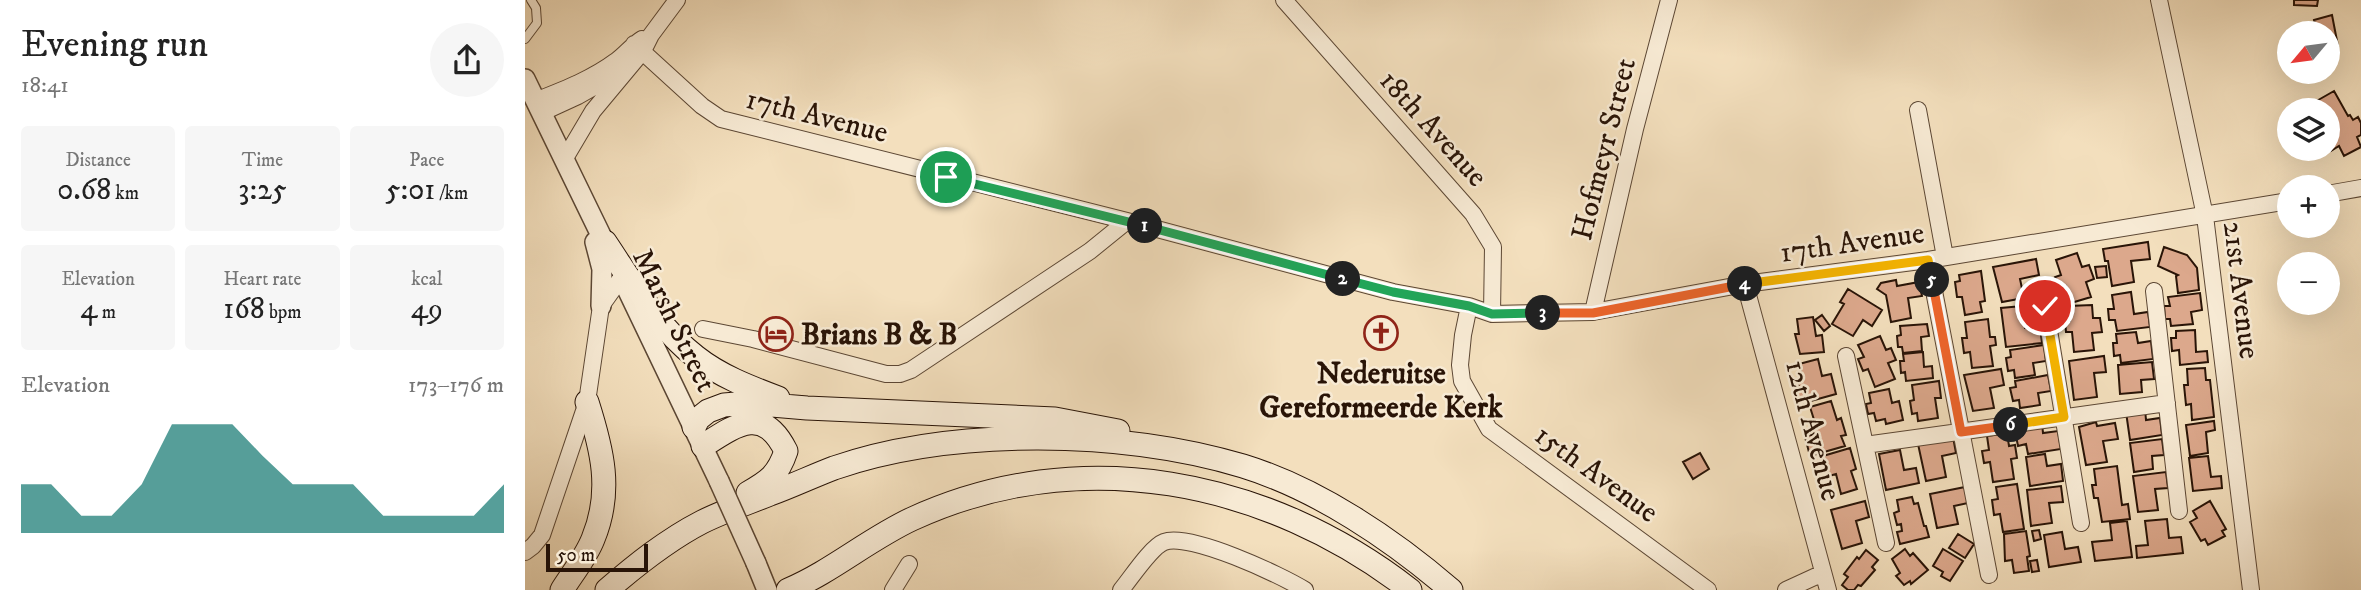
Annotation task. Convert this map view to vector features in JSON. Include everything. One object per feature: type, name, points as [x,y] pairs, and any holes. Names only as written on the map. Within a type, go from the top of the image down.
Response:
[{"type":"main road","points":[[605,242],[667,330],[695,356],[740,383],[807,408]]},
{"type":"main road","points":[[562,590],[592,541],[603,504],[605,478],[602,448],[587,402]]},
{"type":"main road","points":[[607,590],[640,561],[733,500],[765,483],[780,470],[786,451],[777,434],[755,423],[698,437],[698,419],[709,411],[724,405],[748,403],[1055,419],[1175,441],[1245,467],[1353,518],[1413,557],[1451,590]]},
{"type":"main road","points":[[701,523],[835,468],[897,452],[962,442],[1031,439],[1143,445],[1245,467]]},
{"type":"main road","points":[[1105,442],[1184,456],[1244,474],[1287,491],[1330,512],[1369,536],[1409,563],[1440,590]]},
{"type":"main road","points":[[788,590],[913,519],[970,497],[1059,481],[1120,479],[1171,483],[1267,508],[1328,535],[1410,590]]},
{"type":"street","points":[[564,160],[593,111],[677,0]]},
{"type":"street","name":"18th Avenue","points":[[1284,0],[1473,214],[1493,247],[1492,314]]},
{"type":"street","name":"Hofmeyr Street","points":[[1593,313],[1635,130],[1669,0]]},
{"type":"street","name":"21st Avenue","points":[[2159,0],[2205,216],[2251,590]]},
{"type":"street","points":[[538,107],[639,48]]},
{"type":"street","name":"17th Avenue","points":[[639,48],[702,106],[721,119],[1126,221],[1393,292],[1469,306],[1492,314],[1593,313],[1745,284],[1928,260],[2277,203]]},
{"type":"street","points":[[538,107],[578,96],[628,68]]},
{"type":"street","name":"Marsh Street","points":[[525,79],[719,481],[767,590]]},
{"type":"street","points":[[1918,110],[1945,257]]},
{"type":"street","points":[[525,552],[542,536],[587,402],[601,306],[602,269],[578,187]]},
{"type":"street","points":[[2340,191],[2361,187]]},
{"type":"street","points":[[703,329],[753,339],[887,374],[900,374],[911,370],[1090,251],[1126,221]]},
{"type":"street","points":[[1928,260],[1989,575]]},
{"type":"street","points":[[601,306],[621,278]]},
{"type":"street","name":"12th Avenue","points":[[1745,284],[1828,590]]},
{"type":"street","points":[[2154,291],[2179,511]]},
{"type":"street","name":"15th Avenue","points":[[1469,306],[1460,365],[1462,381],[1489,429],[1709,590]]},
{"type":"street","points":[[2045,306],[2081,523]]},
{"type":"street","points":[[1846,356],[1886,543]]},
{"type":"street","points":[[1865,445],[2167,403]]},
{"type":"street","points":[[1121,590],[1160,544],[1180,540],[1280,575],[1305,590]]},
{"type":"street","points":[[894,590],[909,564]]},
{"type":"street","points":[[1786,590],[1823,573]]},
{"type":"lane","points":[[525,39],[537,23],[536,8],[531,0]]},
{"type":"building","points":[[2294,0],[2318,0],[2317,6],[2294,5]]},
{"type":"building","points":[[2332,15],[2333,21],[2314,21]]},
{"type":"building","points":[[2334,91],[2338,98],[2322,98]]},
{"type":"building","points":[[2340,102],[2348,116],[2353,120],[2358,117],[2361,123],[2361,135],[2357,137],[2361,147],[2344,156],[2340,148]]},
{"type":"building","points":[[2148,242],[2150,259],[2131,261],[2134,282],[2112,286],[2103,249]]},
{"type":"building","points":[[2164,247],[2187,255],[2197,268],[2199,290],[2178,293],[2178,275],[2158,266]]},
{"type":"building","points":[[2077,253],[2082,267],[2089,265],[2094,279],[2086,282],[2091,297],[2071,303],[2066,286],[2059,288],[2055,277],[2061,275],[2056,260]]},
{"type":"building","points":[[2036,259],[2039,275],[2020,279],[2024,298],[2002,302],[1993,267]]},
{"type":"building","points":[[2106,266],[2107,277],[2097,278],[2095,267]]},
{"type":"building","points":[[1981,271],[1985,301],[1980,302],[1982,312],[1965,315],[1962,297],[1957,297],[1955,282],[1960,281],[1959,275]]},
{"type":"building","points":[[1896,280],[1897,286],[1919,282],[1922,296],[1908,298],[1911,318],[1891,322],[1886,295],[1877,289],[1881,283]]},
{"type":"building","points":[[1848,289],[1882,310],[1872,326],[1863,320],[1853,336],[1832,324],[1844,304],[1840,302]]},
{"type":"building","points":[[2131,292],[2134,314],[2148,312],[2150,327],[2117,331],[2115,320],[2109,320],[2108,309],[2114,309],[2112,295]]},
{"type":"building","points":[[2200,293],[2202,310],[2191,312],[2193,324],[2171,326],[2170,319],[2165,319],[2164,306],[2170,306],[2168,297]]},
{"type":"building","points":[[2092,305],[2093,318],[2100,318],[2102,332],[2092,333],[2094,350],[2074,352],[2072,332],[2066,332],[2065,321],[2070,321],[2069,306]]},
{"type":"building","points":[[2022,306],[2025,328],[2040,326],[2042,343],[2006,347],[2001,308]]},
{"type":"building","points":[[1822,315],[1830,326],[1824,331],[1815,320]]},
{"type":"building","points":[[1813,317],[1816,336],[1822,335],[1824,352],[1800,354],[1795,334],[1799,334],[1797,319]]},
{"type":"building","points":[[1988,319],[1990,337],[1995,337],[1996,345],[1990,346],[1993,366],[1972,368],[1970,352],[1964,353],[1962,338],[1967,338],[1965,322]]},
{"type":"building","points":[[1927,324],[1929,336],[1921,337],[1922,351],[1903,353],[1902,347],[1898,347],[1900,326]]},
{"type":"building","points":[[2195,330],[2196,352],[2207,351],[2208,362],[2180,365],[2179,350],[2172,351],[2171,338],[2176,338],[2176,331]]},
{"type":"building","points":[[2136,332],[2138,343],[2151,341],[2153,359],[2121,363],[2120,355],[2114,356],[2113,343],[2117,343],[2116,334]]},
{"type":"building","points":[[1880,336],[1886,350],[1891,348],[1896,360],[1888,363],[1895,379],[1875,387],[1868,369],[1863,371],[1858,359],[1864,357],[1858,345]]},
{"type":"building","points":[[2044,345],[2046,361],[2033,363],[2035,375],[2015,378],[2014,370],[2008,371],[2006,358],[2011,357],[2010,350]]},
{"type":"building","points":[[1923,352],[1924,367],[1932,366],[1933,378],[1906,381],[1905,372],[1901,373],[1900,361],[1904,361],[1903,354]]},
{"type":"building","points":[[2104,356],[2106,372],[2094,373],[2097,397],[2074,400],[2069,361]]},
{"type":"building","points":[[1818,359],[1822,376],[1831,374],[1836,394],[1800,404],[1796,391],[1800,390],[1797,381],[1803,379],[1799,364]]},
{"type":"building","points":[[2152,362],[2154,379],[2141,380],[2142,392],[2120,394],[2118,365]]},
{"type":"building","points":[[2205,368],[2206,380],[2210,380],[2214,417],[2192,420],[2191,404],[2186,405],[2184,385],[2188,385],[2187,369]]},
{"type":"building","points":[[2001,369],[2004,385],[1990,388],[1994,408],[1973,411],[1964,375]]},
{"type":"building","points":[[2048,375],[2051,391],[2038,393],[2040,405],[2020,408],[2019,400],[2013,401],[2010,388],[2016,387],[2015,381]]},
{"type":"building","points":[[1939,381],[1941,398],[1935,398],[1938,418],[1918,421],[1917,413],[1912,414],[1912,385]]},
{"type":"building","points":[[1889,389],[1892,403],[1899,401],[1903,420],[1886,424],[1885,419],[1876,421],[1874,413],[1868,414],[1866,404],[1871,403],[1869,393]]},
{"type":"building","points":[[1831,401],[1837,420],[1841,418],[1846,435],[1841,436],[1845,446],[1810,456],[1805,437],[1814,434],[1812,427],[1816,426],[1810,407]]},
{"type":"building","points":[[2145,409],[2146,420],[2160,418],[2162,435],[2130,440],[2126,412]]},
{"type":"building","points":[[2214,421],[2215,430],[2206,432],[2208,453],[2190,456],[2186,425]]},
{"type":"building","points":[[2096,422],[2097,426],[2115,423],[2118,439],[2103,441],[2107,462],[2086,465],[2079,427]]},
{"type":"building","points":[[2042,423],[2043,433],[2058,431],[2061,449],[2028,454],[2026,444],[2018,446],[2016,436],[2023,435],[2022,426]]},
{"type":"building","points":[[2007,433],[2009,446],[2015,445],[2017,458],[2011,459],[2014,479],[1993,482],[1990,462],[1984,463],[1982,451],[1989,450],[1987,436]]},
{"type":"building","points":[[1953,437],[1956,453],[1942,456],[1946,477],[1926,481],[1918,444]]},
{"type":"building","points":[[2162,439],[2164,455],[2152,456],[2153,469],[2134,472],[2130,443]]},
{"type":"building","points":[[1850,448],[1856,469],[1851,471],[1857,489],[1841,494],[1836,474],[1829,476],[1823,456]]},
{"type":"building","points":[[1900,450],[1904,470],[1916,468],[1919,483],[1886,490],[1879,454]]},
{"type":"building","points":[[1700,453],[1709,469],[1693,479],[1683,462]]},
{"type":"building","points":[[2045,454],[2047,466],[2061,464],[2063,481],[2030,486],[2026,457]]},
{"type":"building","points":[[2208,456],[2211,477],[2221,476],[2222,488],[2193,491],[2189,458]]},
{"type":"building","points":[[2117,466],[2122,505],[2128,504],[2130,519],[2102,522],[2098,498],[2094,498],[2092,485],[2096,485],[2094,469]]},
{"type":"building","points":[[2166,472],[2168,488],[2155,489],[2158,510],[2138,512],[2133,476]]},
{"type":"building","points":[[2017,484],[2024,529],[2003,532],[2000,514],[1994,515],[1992,500],[1998,499],[1996,487]]},
{"type":"building","points":[[2061,486],[2063,502],[2049,503],[2052,523],[2031,526],[2027,490]]},
{"type":"building","points":[[1965,487],[1968,503],[1954,506],[1958,524],[1937,528],[1930,494]]},
{"type":"building","points":[[1912,497],[1914,504],[1918,503],[1929,537],[1900,544],[1897,532],[1902,531],[1901,524],[1897,525],[1894,513],[1899,511],[1897,500]]},
{"type":"building","points":[[1865,501],[1869,517],[1856,521],[1862,543],[1842,549],[1831,510]]},
{"type":"building","points":[[2210,501],[2226,529],[2222,531],[2225,536],[2208,545],[2205,539],[2201,541],[2190,522],[2197,518],[2193,511]]},
{"type":"building","points":[[2167,519],[2169,538],[2181,537],[2183,553],[2137,558],[2136,546],[2148,545],[2145,521]]},
{"type":"building","points":[[2127,521],[2132,557],[2095,561],[2092,542],[2112,540],[2110,523]]},
{"type":"building","points":[[2039,530],[2041,539],[2034,541],[2032,531]]},
{"type":"building","points":[[2026,531],[2030,556],[2027,557],[2029,571],[2014,573],[2012,560],[2005,561],[2004,534]]},
{"type":"building","points":[[2062,532],[2065,549],[2078,547],[2081,562],[2049,567],[2044,535]]},
{"type":"building","points":[[1958,534],[1974,544],[1965,558],[1949,548]]},
{"type":"building","points":[[1905,549],[1910,556],[1913,553],[1928,570],[1911,584],[1910,581],[1904,585],[1896,576],[1900,573],[1892,559]]},
{"type":"building","points":[[1943,549],[1963,561],[1950,581],[1941,576],[1943,572],[1933,566]]},
{"type":"building","points":[[1866,550],[1878,560],[1872,567],[1875,570],[1861,586],[1848,590],[1842,585],[1848,577],[1844,574]]},
{"type":"building","points":[[2037,560],[2039,571],[2032,572],[2030,561]]},
{"type":"place","name":"Nederuitse Gereformeerde Kerk","points":[[1381,333]]},
{"type":"place","name":"Brians B & B","points":[[776,334]]},
{"type":"route","points":[[946,177],[1126,221],[1393,292],[1469,306],[1492,314],[1593,313],[1745,284],[1928,260],[1961,432],[2064,417],[2045,306]]}]
